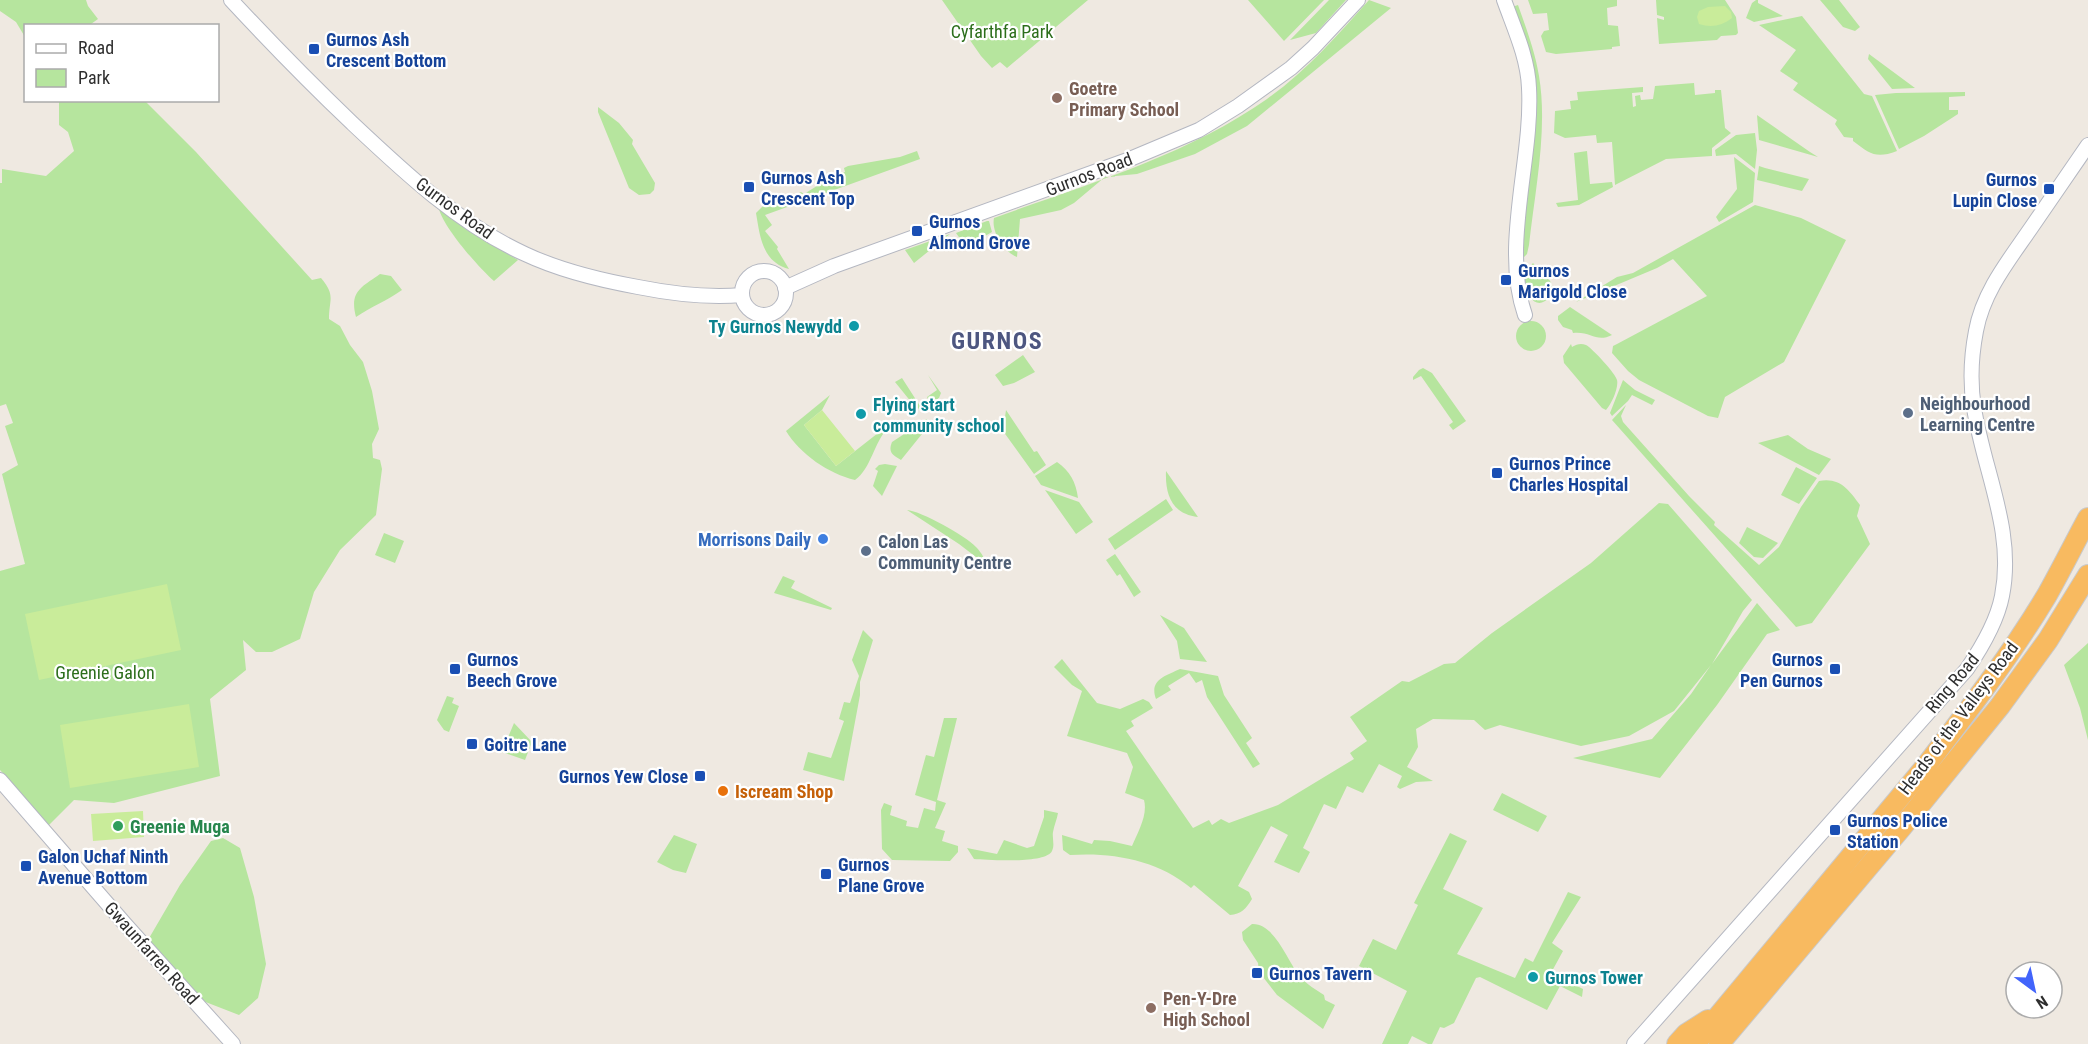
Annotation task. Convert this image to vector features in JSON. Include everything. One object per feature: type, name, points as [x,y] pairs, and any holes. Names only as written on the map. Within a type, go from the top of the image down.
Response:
[{"type":"highway","name":"Heads of the Valleys Road","points":[[1719,1044],[1735,1012],[1870,832],[1926,767],[1996,672],[2047,595],[2088,518]]},
{"type":"highway","name":"Heads of the Valleys Road","points":[[1695,1044],[1735,1012],[1902,826],[2000,706],[2048,640],[2088,575]]},
{"type":"highway","points":[[1677,1044],[1686,1034],[1735,1012]]},
{"type":"highway","points":[[1730,1044],[1735,1012]]},
{"type":"street","name":"Gurnos Road","points":[[231,0],[297,70],[390,160],[468,221],[507,245],[553,266],[601,281],[673,294],[742,295]]},
{"type":"street","name":"Gurnos Road","points":[[785,288],[834,266],[1130,159],[1199,130],[1238,106],[1291,68],[1358,0]]},
{"type":"street","points":[[1504,0],[1524,59],[1529,85],[1528,122],[1517,239],[1519,294],[1525,315]]},
{"type":"street","name":"Ring Road","points":[[1634,1044],[1967,669],[1983,645],[2002,598],[2006,543],[1973,408],[1971,369],[1976,328],[1998,275],[2088,146]]},
{"type":"street","points":[[758,272],[772,273],[778,277],[785,288],[783,303],[779,309],[767,315],[760,315],[750,310],[742,295],[742,289],[748,278],[758,272]]},
{"type":"street","name":"Gwaunfarren Road","points":[[0,780],[233,1044]]},
{"type":"green space","points":[[0,0],[86,0],[98,19],[91,24],[24,24],[24,35],[16,22],[0,11]]},
{"type":"green space","name":"Cyfarthfa Park","points":[[942,0],[1088,0],[1007,68],[1000,62],[992,68]]},
{"type":"green space","points":[[1248,0],[1324,0],[1284,41]]},
{"type":"green space","points":[[1329,0],[1346,0],[1316,33],[1290,40]]},
{"type":"green space","points":[[1369,0],[1391,8],[1247,126],[1195,154],[1137,174],[1110,177],[1203,137],[1267,99],[1308,65]]},
{"type":"green space","points":[[1528,0],[1617,0],[1617,6],[1607,8],[1608,25],[1618,26],[1620,46],[1612,47],[1612,49],[1556,54],[1546,52],[1541,36],[1544,31],[1549,30],[1547,13],[1533,14]]},
{"type":"green space","points":[[1656,0],[1725,0],[1736,17],[1738,33],[1721,36],[1717,40],[1659,44],[1657,18],[1664,20],[1664,17],[1657,15]]},
{"type":"green space","points":[[1756,0],[1783,16],[1754,22],[1746,18],[1752,3]]},
{"type":"green space","points":[[1820,0],[1839,0],[1860,27],[1855,31],[1843,27]]},
{"type":"green space","points":[[1518,5],[1537,67],[1542,117],[1540,160],[1529,245],[1527,254],[1523,258],[1522,242],[1534,125],[1512,7]]},
{"type":"green space","points":[[1725,6],[1731,12],[1732,18],[1728,21],[1712,26],[1699,24],[1697,17],[1699,11],[1708,7]]},
{"type":"green space","points":[[1802,16],[1864,94],[1872,96],[1897,151],[1884,155],[1869,152],[1853,141],[1853,138],[1844,137],[1835,124],[1837,120],[1793,90],[1798,83],[1780,71],[1796,50],[1759,25]]},
{"type":"green space","points":[[1869,54],[1915,88],[1892,89],[1868,59]]},
{"type":"green space","points":[[1694,83],[1695,95],[1715,93],[1715,90],[1721,90],[1725,128],[1731,133],[1712,148],[1712,156],[1666,159],[1615,185],[1612,142],[1597,143],[1596,135],[1565,138],[1554,133],[1555,111],[1571,109],[1570,101],[1578,100],[1577,92],[1643,87],[1643,92],[1632,93],[1633,107],[1636,106],[1635,96],[1640,95],[1641,100],[1653,99],[1655,86]]},
{"type":"green space","points":[[1965,92],[1965,96],[1949,97],[1949,110],[1958,110],[1958,114],[1899,149],[1875,95],[1896,93]]},
{"type":"green space","name":"Greenie Galon","points":[[59,102],[146,102],[196,152],[312,280],[321,278],[329,289],[331,298],[329,319],[340,326],[350,345],[363,362],[372,391],[379,429],[372,444],[373,458],[380,460],[382,469],[376,515],[340,550],[314,592],[300,639],[272,652],[256,652],[243,640],[246,670],[210,699],[220,776],[114,803],[74,800],[49,825],[0,770],[0,571],[25,564],[2,474],[18,465],[5,426],[13,423],[6,404],[0,406],[0,183],[2,183],[2,169],[46,176],[74,151],[68,132],[59,125]]},
{"type":"green space","points":[[598,107],[619,123],[633,140],[632,144],[655,183],[654,190],[650,194],[639,195],[629,188]]},
{"type":"green space","points":[[1757,115],[1810,152],[1818,157],[1759,140]]},
{"type":"green space","points":[[1755,133],[1757,150],[1755,169],[1736,154],[1716,156],[1715,150],[1736,135]]},
{"type":"green space","points":[[917,151],[920,159],[765,215],[772,225],[765,231],[778,247],[789,269],[773,261],[761,239],[756,213],[764,205],[781,202],[801,192],[804,194],[833,176],[845,172],[844,168],[848,166],[900,157]]},
{"type":"green space","points":[[1587,151],[1590,184],[1612,182],[1613,187],[1579,205],[1558,207],[1556,203],[1578,200],[1574,153]]},
{"type":"green space","points":[[1734,157],[1755,173],[1753,202],[1719,222],[1716,217],[1737,189]]},
{"type":"green space","points":[[1759,166],[1809,179],[1802,191],[1757,180]]},
{"type":"green space","points":[[1102,180],[1074,203],[1061,210],[1020,219],[1017,257],[1000,241],[994,229],[994,218]]},
{"type":"green space","points":[[1755,205],[1801,218],[1846,240],[1784,362],[1725,397],[1718,418],[1708,416],[1639,380],[1612,353],[1613,346],[1707,296],[1673,259],[1576,302],[1617,277],[1633,273]]},
{"type":"green space","points":[[439,209],[467,230],[518,260],[494,281],[479,267],[454,236]]},
{"type":"green space","points":[[989,221],[992,232],[966,247],[956,233]]},
{"type":"green space","points":[[950,234],[914,263],[905,250]]},
{"type":"green space","points":[[1533,263],[1548,278],[1552,288],[1551,294],[1542,302],[1531,298],[1527,289],[1524,273]]},
{"type":"green space","points":[[380,274],[391,276],[402,290],[356,317],[354,301],[356,295],[363,286]]},
{"type":"green space","points":[[1570,307],[1612,335],[1602,338],[1573,333],[1572,330],[1563,327],[1558,316]]},
{"type":"green space","points":[[1531,321],[1541,326],[1546,336],[1541,346],[1531,351],[1521,346],[1516,336],[1521,326]]},
{"type":"green space","points":[[1571,344],[1572,347],[1581,344],[1589,347],[1616,377],[1616,392],[1606,410],[1564,363],[1563,356]]},
{"type":"green space","points":[[1023,355],[1035,372],[1003,386],[995,375]]},
{"type":"green space","points":[[1423,368],[1432,373],[1466,421],[1453,430],[1449,425],[1453,422],[1421,376],[1413,380],[1413,377]]},
{"type":"green space","points":[[928,375],[941,393],[939,398],[921,409],[916,408],[895,382],[902,378],[920,406],[929,401],[927,397],[937,390]]},
{"type":"green space","points":[[1623,380],[1635,390],[1655,400],[1652,405],[1632,395],[1612,416],[1610,413]]},
{"type":"green space","points":[[830,395],[822,410],[804,425],[836,466],[887,426],[888,428],[879,440],[865,469],[855,480],[835,473],[816,462],[799,448],[786,431]]},
{"type":"green space","points":[[1626,405],[1621,416],[1623,422],[1715,522],[1714,525],[1759,565],[1779,547],[1801,507],[1819,481],[1833,481],[1852,494],[1860,505],[1857,516],[1870,544],[1812,623],[1796,627],[1612,420]]},
{"type":"green space","points":[[822,410],[855,451],[836,466],[804,425]]},
{"type":"green space","points":[[1006,410],[1034,452],[1037,451],[1046,465],[1034,474],[1003,431]]},
{"type":"green space","points":[[927,419],[926,429],[901,460],[893,455],[890,448],[892,442]]},
{"type":"green space","points":[[1788,435],[1808,449],[1831,459],[1819,475],[1758,443]]},
{"type":"green space","points":[[1057,462],[1072,477],[1078,498],[1041,485],[1035,476]]},
{"type":"green space","points":[[885,464],[897,466],[882,496],[873,486],[878,471],[875,469]]},
{"type":"green space","points":[[1796,467],[1817,478],[1799,504],[1781,495]]},
{"type":"green space","points":[[1166,471],[1198,517],[1182,512],[1172,502],[1167,488]]},
{"type":"green space","points":[[1045,490],[1079,502],[1093,522],[1076,534]]},
{"type":"green space","points":[[1166,499],[1173,510],[1115,550],[1108,539]]},
{"type":"green space","points":[[1659,503],[1668,504],[1752,600],[1743,611],[1712,664],[1757,603],[1780,630],[1767,634],[1717,705],[1660,778],[1573,758],[1652,739],[1691,694],[1711,665],[1674,711],[1629,736],[1581,746],[1500,725],[1485,730],[1474,720],[1433,719],[1416,729],[1418,747],[1407,767],[1433,781],[1416,782],[1400,789],[1397,787],[1402,776],[1379,764],[1363,793],[1347,786],[1336,809],[1324,804],[1303,848],[1310,852],[1299,873],[1274,862],[1288,835],[1271,826],[1238,886],[1249,892],[1252,899],[1240,912],[1230,915],[1194,885],[1191,888],[1178,878],[1149,864],[1102,855],[1070,855],[1063,850],[1062,835],[1092,844],[1094,840],[1132,846],[1142,823],[1145,806],[1144,800],[1125,793],[1133,767],[1127,753],[1067,736],[1082,691],[1072,685],[1054,667],[1062,659],[1097,703],[1120,709],[1143,699],[1149,702],[1153,708],[1131,721],[1134,726],[1126,731],[1193,828],[1209,820],[1212,825],[1221,819],[1229,823],[1278,805],[1354,759],[1350,753],[1367,741],[1350,717],[1402,681],[1409,682],[1444,664],[1455,663],[1492,633],[1591,563]]},
{"type":"green space","points":[[907,510],[932,519],[971,542],[989,567],[959,544]]},
{"type":"green space","points":[[1747,527],[1778,543],[1763,558],[1754,557],[1739,543]]},
{"type":"green space","points":[[384,533],[404,541],[395,563],[375,555]]},
{"type":"green space","points":[[1115,554],[1141,592],[1134,597],[1120,574],[1117,576],[1106,560]]},
{"type":"green space","points":[[783,576],[795,581],[791,588],[832,608],[831,610],[774,593]]},
{"type":"green space","points":[[167,584],[181,650],[39,680],[25,614]]},
{"type":"green space","points":[[1160,615],[1184,628],[1207,662],[1180,659],[1177,641]]},
{"type":"green space","points":[[863,630],[873,640],[860,682],[860,695],[844,781],[803,770],[808,752],[831,758],[844,721],[839,719],[844,702],[850,703],[859,676],[852,660]]},
{"type":"green space","points":[[2088,643],[2088,740],[2080,708],[2064,665]]},
{"type":"green space","points":[[1180,669],[1218,676],[1224,695],[1252,738],[1246,743],[1260,764],[1253,768],[1207,697],[1202,680],[1196,683],[1189,673],[1168,686],[1171,690],[1156,699],[1154,693],[1157,683]]},
{"type":"green space","points":[[447,696],[454,698],[452,703],[459,706],[449,732],[444,730],[437,720]]},
{"type":"green space","points":[[189,704],[199,767],[70,788],[60,725]]},
{"type":"green space","points":[[944,718],[957,718],[937,800],[946,803],[935,828],[945,831],[942,841],[958,846],[958,852],[950,861],[892,860],[882,849],[881,810],[884,803],[892,806],[890,815],[907,821],[906,826],[918,828],[924,808],[935,811],[936,802],[915,795],[926,755],[934,757]]},
{"type":"green space","points":[[514,723],[532,742],[525,760],[502,752]]},
{"type":"green space","points":[[1502,793],[1547,816],[1538,832],[1493,810]]},
{"type":"green space","points":[[1044,810],[1058,813],[1053,832],[1053,849],[1048,855],[1028,860],[974,859],[967,848],[997,854],[1004,840],[1027,848],[1034,846],[1044,817]]},
{"type":"green space","name":"Greenie Muga","points":[[143,811],[144,837],[93,841],[91,814]]},
{"type":"green space","points":[[1450,833],[1467,841],[1443,889],[1483,908],[1457,954],[1515,978],[1525,958],[1533,962],[1568,892],[1581,897],[1552,943],[1563,951],[1551,973],[1583,989],[1582,997],[1560,986],[1547,1010],[1480,977],[1476,978],[1454,1023],[1444,1028],[1440,1027],[1432,1044],[1412,1036],[1408,1044],[1382,1044],[1407,991],[1359,966],[1373,939],[1396,950],[1418,905],[1414,903]]},
{"type":"green space","points":[[674,835],[697,844],[686,873],[673,870],[657,862]]},
{"type":"green space","points":[[223,838],[240,848],[254,897],[266,964],[258,998],[239,1015],[203,1001],[148,940],[180,885],[211,841]]},
{"type":"green space","points":[[1252,924],[1260,925],[1274,936],[1301,978],[1324,995],[1325,1000],[1335,1005],[1323,1029],[1277,995],[1259,972],[1258,963],[1243,940],[1242,932]]},
{"type":"place","name":"Gurnos Ash Crescent Bottom","points":[[314,49]]},
{"type":"place","name":"Goetre Primary School","points":[[1057,98]]},
{"type":"place","name":"Gurnos Ash Crescent Top","points":[[749,187]]},
{"type":"place","name":"Gurnos Lupin Close","points":[[2049,189]]},
{"type":"place","name":"Gurnos Almond Grove","points":[[917,231]]},
{"type":"place","name":"Gurnos Marigold Close","points":[[1506,280]]},
{"type":"place","name":"Ty Gurnos Newydd","points":[[854,326]]},
{"type":"place","name":"Neighbourhood Learning Centre","points":[[1908,413]]},
{"type":"place","name":"Flying start community school","points":[[861,414]]},
{"type":"place","name":"Gurnos Prince Charles Hospital","points":[[1497,473]]},
{"type":"place","name":"Morrisons Daily","points":[[823,539]]},
{"type":"place","name":"Calon Las Community Centre","points":[[866,551]]},
{"type":"place","name":"Gurnos Beech Grove","points":[[455,669]]},
{"type":"place","name":"Gurnos Pen Gurnos","points":[[1835,669]]},
{"type":"place","name":"Goitre Lane","points":[[472,744]]},
{"type":"place","name":"Gurnos Yew Close","points":[[700,776]]},
{"type":"place","name":"Iscream Shop","points":[[723,791]]},
{"type":"place","name":"Greenie Muga","points":[[118,826]]},
{"type":"place","name":"Gurnos Police Station","points":[[1835,830]]},
{"type":"place","name":"Galon Uchaf Ninth Avenue Bottom","points":[[26,866]]},
{"type":"place","name":"Gurnos Plane Grove","points":[[826,874]]},
{"type":"place","name":"Gurnos Tavern","points":[[1257,973]]},
{"type":"place","name":"Gurnos Tower","points":[[1533,977]]},
{"type":"place","name":"Pen-Y-Dre High School","points":[[1151,1008]]},
{"type":"district","name":"GURNOS","points":[[997,341]]}]
